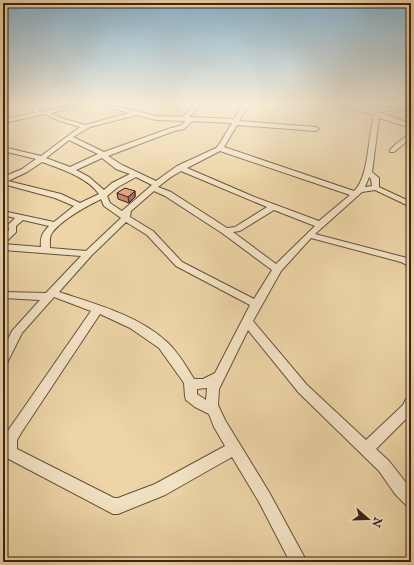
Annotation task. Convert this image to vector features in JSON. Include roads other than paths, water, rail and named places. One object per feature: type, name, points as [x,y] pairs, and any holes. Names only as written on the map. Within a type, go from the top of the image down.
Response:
[{"type":"street","points":[[3,180],[17,174],[41,159],[81,130]]},
{"type":"street","points":[[70,170],[84,164],[95,156],[103,155],[169,130]]},
{"type":"street","points":[[3,360],[18,331],[88,254],[126,218],[125,214],[127,210],[155,186],[180,168],[219,148],[231,130]]},
{"type":"street","points":[[299,562],[264,497],[219,423],[212,405],[213,389],[256,304],[277,269],[309,235],[358,192],[368,173],[373,130]]},
{"type":"street","points":[[392,151],[411,135]]},
{"type":"street","points":[[70,138],[96,150],[119,167],[136,174],[168,194],[225,231],[277,269]]},
{"type":"street","points":[[3,148],[41,159],[70,170],[86,179],[97,187],[103,194],[107,204],[150,233],[179,264],[256,304]]},
{"type":"street","points":[[219,148],[358,192],[376,188],[411,204]]},
{"type":"street","points":[[180,168],[321,225]]},
{"type":"street","points":[[368,173],[376,178],[376,188]]},
{"type":"street","points":[[46,251],[45,240],[47,233],[55,226],[80,206],[136,174]]},
{"type":"street","points":[[3,180],[12,185],[58,196],[80,206]]},
{"type":"street","points":[[225,231],[237,229],[274,207]]},
{"type":"street","points":[[3,213],[55,226]]},
{"type":"street","points":[[3,240],[14,230],[12,225],[21,217]]},
{"type":"street","points":[[309,235],[404,260],[411,264]]},
{"type":"street","points":[[3,247],[88,254]]},
{"type":"street","points":[[3,295],[51,295],[98,309],[129,323],[159,342],[190,382],[195,386],[204,385],[220,376]]},
{"type":"street","points":[[98,309],[16,429],[10,439],[7,451],[108,505],[118,506],[160,490],[234,448]]},
{"type":"street","points":[[247,321],[303,389],[367,448],[384,466],[400,489],[411,500]]},
{"type":"street","points":[[190,382],[191,396],[200,403],[214,410]]},
{"type":"street","points":[[367,448],[408,409],[411,403]]}]
